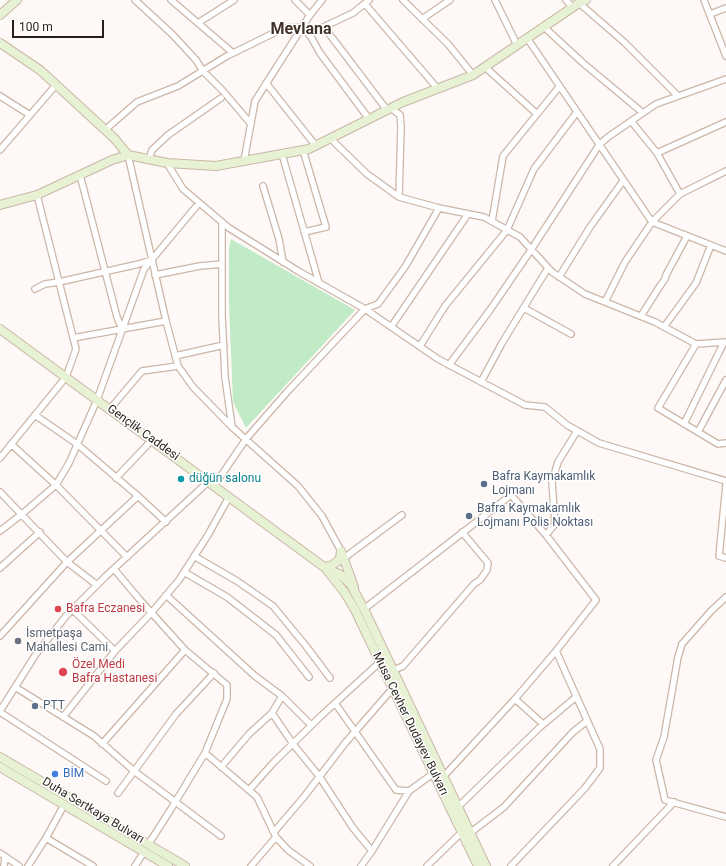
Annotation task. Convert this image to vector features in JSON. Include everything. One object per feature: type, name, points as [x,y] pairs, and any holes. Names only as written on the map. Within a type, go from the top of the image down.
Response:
[{"type":"main road","points":[[0,15],[17,0]]},
{"type":"main road","points":[[0,205],[36,195],[112,160],[128,155],[167,163],[216,166],[303,150],[316,146],[403,102],[473,75],[582,1]]},
{"type":"main road","points":[[0,43],[40,70],[114,138],[128,155]]},
{"type":"main road","name":"Gençlik Caddesi","points":[[0,329],[324,566]]},
{"type":"main road","points":[[324,566],[334,565],[343,555]]},
{"type":"main road","points":[[339,585],[343,555]]},
{"type":"main road","name":"Musa Cevher Dudayev Bulvarı","points":[[343,555],[356,591],[458,807],[478,866]]},
{"type":"main road","name":"Musa Cevher Dudayev Bulvarı","points":[[324,566],[341,575],[356,591]]},
{"type":"main road","name":"Musa Cevher Dudayev Bulvarı","points":[[324,566],[339,585],[355,610],[434,773],[486,866]]},
{"type":"main road","name":"Duha Sertkaya Bulvarı","points":[[0,757],[146,848],[168,866]]},
{"type":"main road","name":"Duha Sertkaya Bulvarı","points":[[0,767],[64,805],[146,848],[185,866]]},
{"type":"street","points":[[135,0],[172,34],[251,124]]},
{"type":"street","points":[[171,0],[234,53]]},
{"type":"street","points":[[198,23],[234,0]]},
{"type":"street","points":[[295,0],[310,15]]},
{"type":"street","points":[[244,161],[255,101],[302,27],[322,0]]},
{"type":"street","points":[[403,0],[448,44],[473,75]]},
{"type":"street","points":[[422,19],[450,0]]},
{"type":"street","points":[[495,0],[517,45]]},
{"type":"street","points":[[566,0],[572,8]]},
{"type":"street","points":[[704,0],[726,56]]},
{"type":"street","points":[[582,1],[678,96]]},
{"type":"street","points":[[105,130],[137,102],[178,86],[234,53],[284,28],[302,27],[319,29],[353,13],[367,2],[438,88]]},
{"type":"street","points":[[710,14],[726,8]]},
{"type":"street","points":[[302,27],[311,37],[320,53],[369,119]]},
{"type":"street","points":[[324,27],[389,109],[400,115],[399,197]]},
{"type":"street","points":[[544,27],[583,63],[643,113]]},
{"type":"street","points":[[527,38],[652,222],[726,250]]},
{"type":"street","points":[[485,67],[537,114]]},
{"type":"street","points":[[449,365],[532,250],[599,145],[608,136],[656,104],[726,79]]},
{"type":"street","points":[[266,83],[316,146]]},
{"type":"street","points":[[0,150],[56,85]]},
{"type":"street","points":[[492,222],[503,156],[559,87]]},
{"type":"street","points":[[0,96],[30,115]]},
{"type":"street","points":[[149,159],[152,150],[168,135],[221,98]]},
{"type":"street","points":[[420,346],[445,306],[507,230],[534,169],[577,112]]},
{"type":"street","points":[[631,121],[657,153],[680,194]]},
{"type":"street","points":[[657,153],[726,122]]},
{"type":"street","points":[[330,138],[367,174],[399,197],[439,208],[484,217],[520,237],[548,268],[585,294],[642,316],[664,326],[696,344],[725,342]]},
{"type":"street","points":[[303,150],[326,227],[304,232]]},
{"type":"street","points":[[282,154],[319,283]]},
{"type":"street","points":[[128,155],[151,260],[175,356],[178,366],[193,387],[232,427],[298,486],[322,516],[343,555],[402,515]]},
{"type":"street","points":[[167,163],[183,189],[229,228],[283,262],[365,309],[449,365],[525,405],[545,407],[568,425],[599,443],[726,481]]},
{"type":"street","points":[[605,302],[625,262],[652,222],[680,194],[726,171]]},
{"type":"street","points":[[80,175],[104,271],[117,317],[122,329]]},
{"type":"street","points":[[559,277],[590,227],[623,181]]},
{"type":"street","points":[[263,186],[279,239],[283,262]]},
{"type":"street","points":[[0,458],[2,450],[11,444],[66,377],[76,349],[36,195]]},
{"type":"street","points":[[0,531],[56,485],[97,400],[144,269],[199,203]]},
{"type":"street","points":[[106,781],[0,712],[36,654],[72,609],[127,557],[211,484],[246,439],[287,392],[365,309],[378,304],[405,267],[439,208]]},
{"type":"street","points":[[391,327],[468,214]]},
{"type":"street","points":[[222,222],[225,377],[232,427]]},
{"type":"street","points":[[642,316],[660,286],[666,279],[687,236]]},
{"type":"street","points":[[664,326],[696,283],[711,245]]},
{"type":"street","points":[[35,289],[45,284],[139,264],[151,260]]},
{"type":"street","points":[[155,275],[200,266],[222,264]]},
{"type":"street","points":[[481,382],[502,343],[548,268]]},
{"type":"street","points":[[524,308],[571,334]]},
{"type":"street","points":[[74,338],[166,321]]},
{"type":"street","points":[[684,424],[725,342]]},
{"type":"street","points":[[696,344],[658,408],[718,444],[726,442]]},
{"type":"street","points":[[175,356],[224,345]]},
{"type":"street","points":[[110,409],[142,371],[178,366]]},
{"type":"street","points":[[698,432],[726,380]]},
{"type":"street","points":[[35,415],[77,444],[166,522]]},
{"type":"street","points":[[546,535],[555,524],[552,482],[558,462],[577,431]]},
{"type":"street","points":[[116,478],[152,440]]},
{"type":"street","points":[[11,444],[56,485],[127,557]]},
{"type":"street","points":[[726,485],[719,556],[726,558]]},
{"type":"street","points":[[0,492],[40,532],[67,562],[97,585]]},
{"type":"street","points":[[364,608],[511,495],[546,535],[596,600],[556,651],[515,699],[444,776]]},
{"type":"street","points":[[0,636],[67,562],[138,496]]},
{"type":"street","points":[[64,717],[115,651],[152,612],[184,572],[208,535],[229,497]]},
{"type":"street","points":[[0,568],[40,532]]},
{"type":"street","points":[[394,670],[403,666],[474,584],[480,580],[487,570],[488,563],[462,532]]},
{"type":"street","points":[[194,556],[237,581],[273,606],[330,678]]},
{"type":"street","points":[[114,569],[185,650],[227,685],[227,699],[205,753],[135,866]]},
{"type":"street","points":[[184,572],[227,597],[276,635],[309,677]]},
{"type":"street","points":[[166,595],[255,676],[282,696],[311,726]]},
{"type":"street","points":[[726,597],[711,611],[682,644],[678,657],[664,737],[656,760],[665,800],[726,817]]},
{"type":"street","points":[[72,609],[115,651]]},
{"type":"street","points":[[102,744],[185,650]]},
{"type":"street","points":[[511,866],[585,788],[600,768],[600,749],[556,651]]},
{"type":"street","points":[[248,790],[292,744],[380,662]]},
{"type":"street","points":[[118,793],[176,714],[214,673]]},
{"type":"street","points":[[15,687],[94,736],[134,771],[221,836]]},
{"type":"street","points":[[251,866],[346,742],[393,688]]},
{"type":"street","points":[[222,767],[249,734],[272,713],[282,696]]},
{"type":"street","points":[[458,807],[543,724],[576,697]]},
{"type":"street","points":[[515,699],[543,724]]},
{"type":"street","points":[[335,703],[396,790],[410,791]]},
{"type":"street","points":[[272,713],[292,744],[319,776],[353,828],[372,852]]},
{"type":"street","points":[[427,866],[466,832],[504,807],[573,732],[587,721]]},
{"type":"street","points":[[205,753],[256,797],[275,834],[288,850],[310,866]]},
{"type":"street","points":[[362,866],[410,791],[434,773]]},
{"type":"street","points":[[613,866],[674,802]]},
{"type":"street","points":[[28,866],[46,838],[64,805]]},
{"type":"street","points":[[46,838],[93,866]]},
{"type":"street","points":[[2,855],[4,866]]},
{"type":"street","points":[[2,855],[19,866]]},
{"type":"green space","points":[[231,239],[355,310],[246,428],[233,402],[229,304],[229,248]]},
{"type":"green space","points":[[0,761],[143,845],[142,847],[0,763]]},
{"type":"place","name":"düğün salonu","points":[[181,479]]},
{"type":"place","name":"Bafra Kaymakamlık Lojmanı","points":[[484,484]]},
{"type":"place","name":"Bafra Kaymakamlık Lojmanı Polis Noktası","points":[[469,516]]},
{"type":"place","name":"Bafra Eczanesi","points":[[58,609]]},
{"type":"place","name":"İsmetpaşa Mahallesi Cami","points":[[18,641]]},
{"type":"place","name":"Özel Medi Bafra Hastanesi","points":[[63,672]]},
{"type":"place","name":"PTT","points":[[35,706]]},
{"type":"place","name":"BİM","points":[[55,774]]},
{"type":"district","name":"Mevlana","points":[[301,30]]}]
